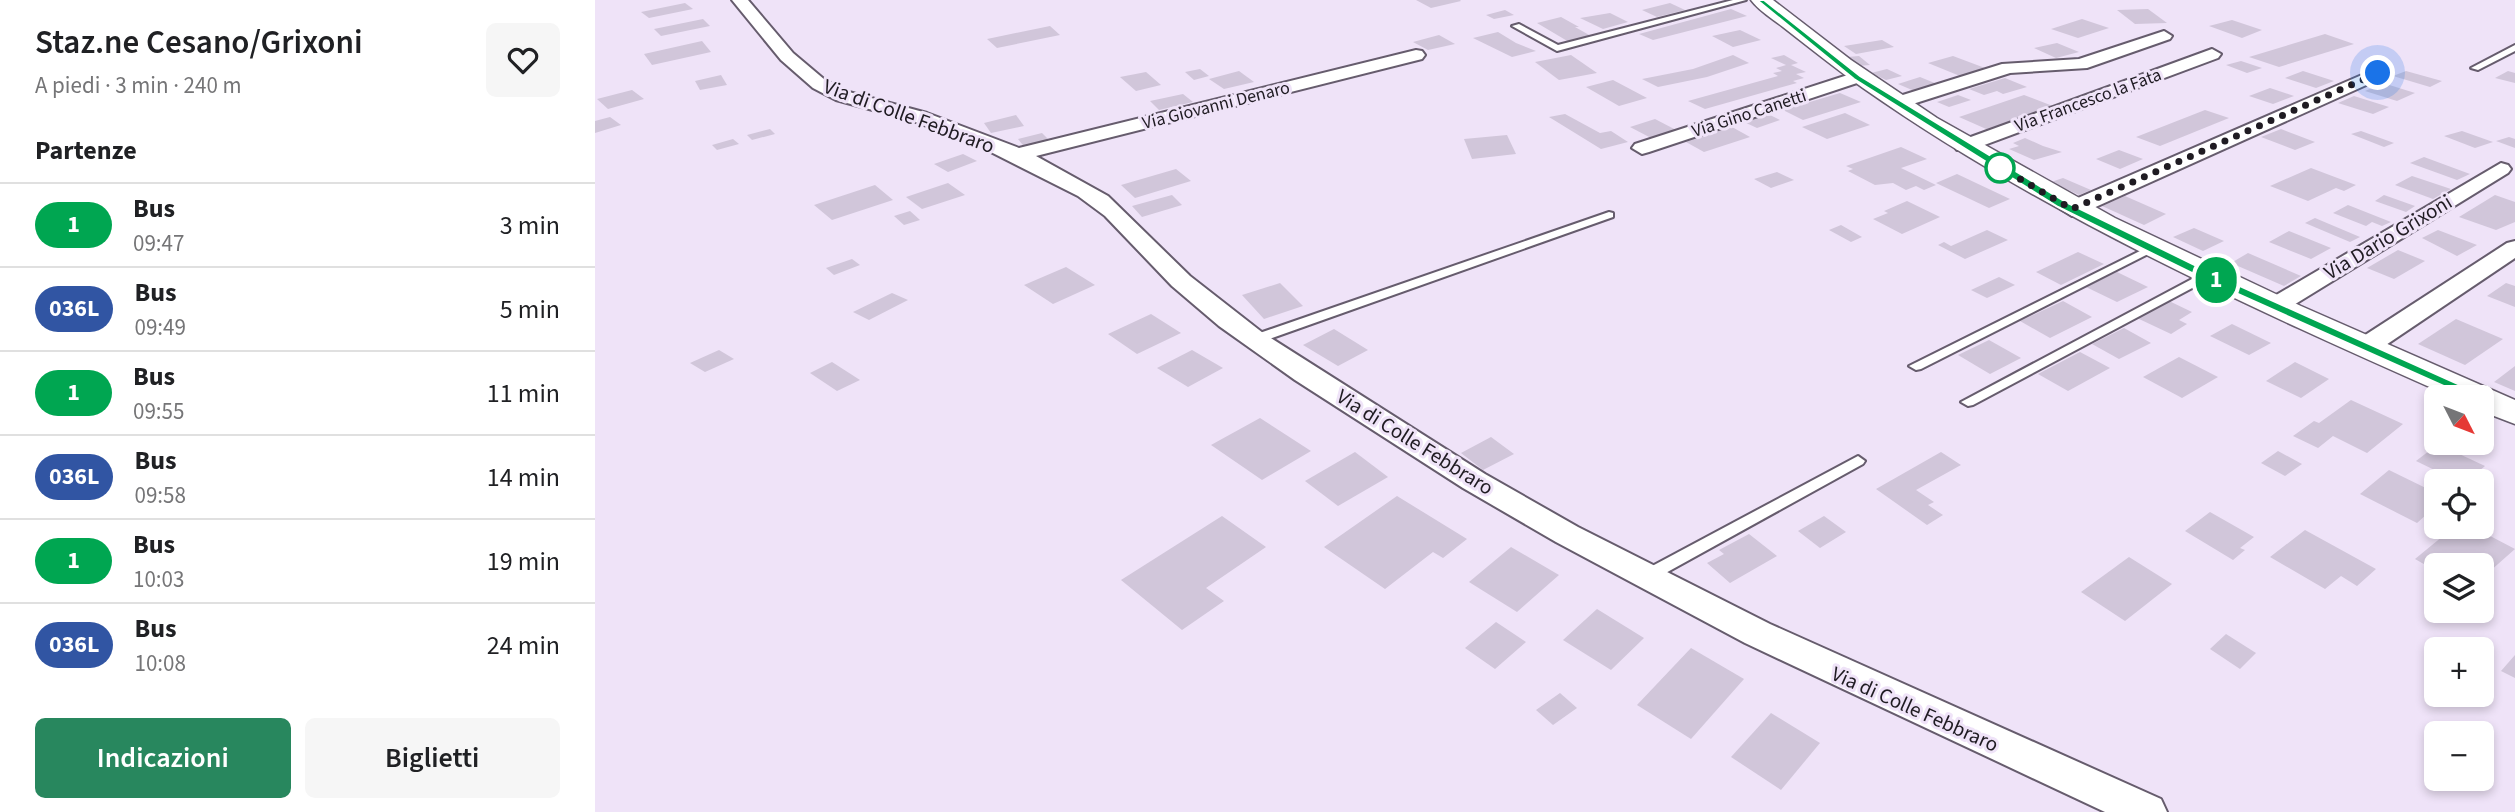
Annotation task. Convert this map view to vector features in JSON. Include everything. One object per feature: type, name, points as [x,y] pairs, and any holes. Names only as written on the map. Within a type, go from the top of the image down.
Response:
[{"type":"street","name":"Via di Colle Febbraro","points":[[740,0],[817,84],[846,97],[929,120],[1016,155],[1064,178],[1112,210],[1144,239],[1182,282],[1256,338],[1384,425],[1531,515],[1860,684],[2147,812]]},
{"type":"street","points":[[1761,0],[1857,77],[1964,146],[2072,209],[2150,249],[2452,385]]},
{"type":"street","points":[[1896,103],[2008,68],[2081,64],[2164,36]]},
{"type":"street","name":"Via Francesco la Fata","points":[[1964,146],[2212,54]]},
{"type":"street","name":"Via Giovanni Denaro","points":[[1016,155],[1416,55]]},
{"type":"street","points":[[2072,209],[2378,73]]},
{"type":"street","name":"Via Gino Canetti","points":[[1642,148],[1857,77]]},
{"type":"street","name":"Via Dario Grixoni","points":[[2275,306],[2501,169]]},
{"type":"street","points":[[2365,346],[2515,248]]},
{"type":"street","points":[[2494,404],[2515,413]]},
{"type":"lane","points":[[1516,26],[1557,48],[1742,0]]},
{"type":"lane","points":[[2475,68],[2515,48]]},
{"type":"lane","points":[[1256,338],[1609,215]]},
{"type":"lane","points":[[1916,366],[2150,249]]},
{"type":"lane","points":[[1968,402],[2207,275]]},
{"type":"lane","points":[[1647,576],[1858,461]]},
{"type":"building","points":[[1416,0],[1460,0],[1461,1],[1431,8]]},
{"type":"building","points":[[685,3],[693,9],[649,18],[641,12]]},
{"type":"building","points":[[1670,3],[1685,10],[1657,17],[1642,10]]},
{"type":"building","points":[[1731,9],[1747,16],[1653,40],[1639,34]]},
{"type":"building","points":[[2148,9],[2167,23],[2135,24],[2117,10]]},
{"type":"building","points":[[1505,10],[1514,15],[1494,19],[1486,15]]},
{"type":"building","points":[[1610,13],[1628,22],[1603,29],[1580,18]]},
{"type":"building","points":[[1561,17],[1591,36],[1569,42],[1537,23]]},
{"type":"building","points":[[703,19],[710,26],[661,36],[654,29]]},
{"type":"building","points":[[2082,19],[2109,28],[2078,38],[2051,29]]},
{"type":"building","points":[[2232,20],[2262,30],[2242,38],[2209,26]]},
{"type":"building","points":[[1050,26],[1060,35],[997,48],[987,39]]},
{"type":"building","points":[[1740,30],[1761,40],[1733,47],[1712,36]]},
{"type":"building","points":[[1498,32],[1536,51],[1512,57],[1473,38]]},
{"type":"building","points":[[2325,34],[2354,44],[2279,67],[2249,57]]},
{"type":"building","points":[[1439,35],[1455,44],[1428,50],[1413,42]]},
{"type":"building","points":[[1882,40],[1894,47],[1856,54],[1844,46]]},
{"type":"building","points":[[702,41],[711,52],[652,65],[644,54]]},
{"type":"building","points":[[2057,43],[2079,52],[2056,58],[2034,48]]},
{"type":"building","points":[[1571,55],[1597,73],[1559,80],[1535,62]]},
{"type":"building","points":[[1733,55],[1749,63],[1707,77],[1658,87],[1642,79],[1693,69]]},
{"type":"building","points":[[1784,55],[1798,63],[1791,65],[1806,72],[1796,74],[1804,78],[1793,81],[1797,83],[1705,109],[1688,101],[1778,76],[1773,73],[1782,71],[1776,68],[1786,65],[1771,58]]},
{"type":"building","points":[[1859,56],[1870,65],[1858,66],[1847,57]]},
{"type":"building","points":[[1953,56],[1985,68],[1960,76],[1928,63]]},
{"type":"building","points":[[2241,61],[2262,68],[2247,73],[2226,65]]},
{"type":"building","points":[[1200,69],[1209,76],[1194,80],[1185,72]]},
{"type":"building","points":[[1887,69],[1902,76],[1886,80],[1871,73]]},
{"type":"building","points":[[1239,71],[1254,82],[1224,89],[1209,79]]},
{"type":"building","points":[[2303,71],[2334,81],[2316,88],[2285,78]]},
{"type":"building","points":[[2406,71],[2442,81],[2430,87],[2393,76]]},
{"type":"building","points":[[2508,71],[2515,73],[2515,83],[2495,78]]},
{"type":"building","points":[[1146,72],[1161,85],[1136,91],[1120,77]]},
{"type":"building","points":[[721,75],[727,85],[700,90],[695,81]]},
{"type":"building","points":[[1920,77],[1942,86],[1919,93],[1898,84]]},
{"type":"building","points":[[2005,78],[2027,87],[2003,94],[1997,91],[1984,95],[1969,89]]},
{"type":"building","points":[[1613,80],[1647,98],[1619,106],[1586,87]]},
{"type":"building","points":[[2383,83],[2415,93],[2397,101],[2365,91]]},
{"type":"building","points":[[2270,88],[2294,96],[2273,104],[2249,96]]},
{"type":"building","points":[[632,90],[644,99],[608,109],[597,99]]},
{"type":"building","points":[[1840,93],[1861,102],[1803,120],[1783,110]]},
{"type":"building","points":[[1183,94],[1193,102],[1159,110],[1150,101]]},
{"type":"building","points":[[1958,95],[1971,100],[1949,107],[1937,102]]},
{"type":"building","points":[[2024,95],[2058,108],[1993,132],[1959,117]]},
{"type":"building","points":[[2354,96],[2389,107],[2373,114],[2338,103]]},
{"type":"building","points":[[2205,110],[2229,118],[2160,146],[2136,137]]},
{"type":"building","points":[[1845,113],[1870,125],[1827,139],[1802,127]]},
{"type":"building","points":[[1565,114],[1600,133],[1611,131],[1628,142],[1601,149],[1549,117]]},
{"type":"building","points":[[1768,114],[1780,120],[1757,128],[1744,122]]},
{"type":"building","points":[[1016,115],[1024,126],[991,133],[984,123]]},
{"type":"building","points":[[610,117],[621,125],[595,133],[595,121]]},
{"type":"building","points":[[1655,119],[1678,131],[1653,139],[1630,127]]},
{"type":"building","points":[[1732,127],[1750,137],[1704,152],[1686,142]]},
{"type":"building","points":[[770,129],[775,134],[752,140],[747,135]]},
{"type":"building","points":[[2281,129],[2315,142],[2295,150],[2261,137]]},
{"type":"building","points":[[2361,131],[2394,143],[2384,147],[2351,134]]},
{"type":"building","points":[[2462,131],[2493,142],[2475,148],[2444,136]]},
{"type":"building","points":[[1042,133],[1051,142],[1026,149],[1018,139]]},
{"type":"building","points":[[1507,135],[1516,154],[1472,159],[1464,139]]},
{"type":"building","points":[[2509,137],[2515,139],[2515,148],[2496,141]]},
{"type":"building","points":[[2025,138],[2062,152],[2034,160],[2009,149],[2019,146],[2013,143]]},
{"type":"building","points":[[733,139],[739,144],[717,150],[712,145]]},
{"type":"building","points":[[1901,147],[1927,159],[1901,168],[1936,185],[1924,190],[1916,186],[1906,190],[1893,183],[1875,185],[1848,171],[1853,169],[1846,166]]},
{"type":"building","points":[[2119,150],[2143,159],[2120,169],[2096,159]]},
{"type":"building","points":[[963,154],[977,161],[948,172],[934,164]]},
{"type":"building","points":[[2424,157],[2470,174],[2457,180],[2410,163]]},
{"type":"building","points":[[2311,168],[2356,185],[2344,191],[2336,188],[2308,201],[2270,186]]},
{"type":"building","points":[[1176,169],[1191,181],[1135,198],[1121,185]]},
{"type":"building","points":[[1777,172],[1794,180],[1771,188],[1754,179]]},
{"type":"building","points":[[1957,174],[2010,199],[1989,208],[1936,183]]},
{"type":"building","points":[[2412,176],[2451,189],[2433,199],[2395,185]]},
{"type":"building","points":[[2063,178],[2091,190],[2079,195],[2051,182]]},
{"type":"building","points":[[948,183],[965,195],[922,209],[906,197]]},
{"type":"building","points":[[875,185],[893,200],[832,220],[814,205]]},
{"type":"building","points":[[1172,195],[1182,205],[1142,217],[1132,206]]},
{"type":"building","points":[[2384,195],[2415,206],[2406,212],[2375,201]]},
{"type":"building","points":[[2495,195],[2515,202],[2515,222],[2496,230],[2459,217]]},
{"type":"building","points":[[2125,196],[2166,214],[2144,225],[2102,206]]},
{"type":"building","points":[[1907,201],[1940,217],[1902,234],[1873,219],[1888,213],[1884,211]]},
{"type":"building","points":[[2348,205],[2391,222],[2382,226],[2372,222],[2366,226],[2333,213]]},
{"type":"building","points":[[910,211],[920,220],[904,225],[894,216]]},
{"type":"building","points":[[2315,218],[2360,237],[2350,242],[2305,223]]},
{"type":"building","points":[[1841,225],[1862,237],[1851,242],[1829,230]]},
{"type":"building","points":[[2194,228],[2224,241],[2203,251],[2173,237]]},
{"type":"building","points":[[1987,230],[2008,240],[1965,259],[1938,245],[1944,242],[1951,246]]},
{"type":"building","points":[[2438,230],[2477,245],[2457,256],[2422,238]]},
{"type":"building","points":[[2289,231],[2331,248],[2311,259],[2269,242]]},
{"type":"building","points":[[2398,250],[2425,261],[2394,279],[2367,268]]},
{"type":"building","points":[[2078,252],[2104,264],[2061,285],[2036,272]]},
{"type":"building","points":[[2248,253],[2301,276],[2284,286],[2231,263]]},
{"type":"building","points":[[852,259],[860,265],[834,275],[826,268]]},
{"type":"building","points":[[1066,267],[1095,285],[1053,304],[1024,285]]},
{"type":"building","points":[[2117,272],[2148,287],[2117,302],[2086,287]]},
{"type":"building","points":[[1999,277],[2015,285],[1987,298],[1971,290]]},
{"type":"building","points":[[1280,283],[1303,306],[1264,319],[1242,295]]},
{"type":"building","points":[[2506,283],[2515,286],[2515,307],[2487,296]]},
{"type":"building","points":[[892,293],[908,300],[869,320],[853,312]]},
{"type":"building","points":[[2167,300],[2192,312],[2179,320],[2187,324],[2171,334],[2137,318]]},
{"type":"building","points":[[2063,301],[2092,317],[2050,338],[2020,321]]},
{"type":"building","points":[[1151,314],[1181,333],[1137,354],[1108,334]]},
{"type":"building","points":[[2456,319],[2503,339],[2465,365],[2418,344]]},
{"type":"building","points":[[2232,324],[2271,343],[2249,355],[2210,336]]},
{"type":"building","points":[[2124,328],[2151,343],[2119,359],[2092,344]]},
{"type":"building","points":[[1334,329],[1368,350],[1338,366],[1303,345]]},
{"type":"building","points":[[1989,340],[2021,358],[1990,374],[1958,355]]},
{"type":"building","points":[[719,350],[734,359],[705,372],[690,363]]},
{"type":"building","points":[[1192,350],[1223,368],[1188,387],[1157,368]]},
{"type":"building","points":[[2080,352],[2110,368],[2068,391],[2038,374]]},
{"type":"building","points":[[2179,357],[2218,377],[2182,398],[2143,377]]},
{"type":"building","points":[[832,362],[860,380],[837,391],[810,373]]},
{"type":"building","points":[[2295,362],[2329,379],[2301,398],[2266,381]]},
{"type":"building","points":[[2515,366],[2515,391],[2494,382]]},
{"type":"building","points":[[2351,400],[2403,424],[2367,453],[2333,436],[2318,448],[2293,436],[2314,421],[2319,423]]},
{"type":"building","points":[[1260,418],[1311,451],[1262,480],[1211,445]]},
{"type":"building","points":[[1491,437],[1514,454],[1483,470],[1461,453]]},
{"type":"building","points":[[2278,451],[2302,464],[2285,476],[2261,463]]},
{"type":"building","points":[[1355,452],[1388,477],[1338,506],[1305,481]]},
{"type":"building","points":[[1941,452],[1961,465],[1916,490],[1934,502],[1928,505],[1943,515],[1927,525],[1876,489]]},
{"type":"building","points":[[2424,455],[2462,455],[2485,466],[2481,469],[2432,469],[2416,461]]},
{"type":"building","points":[[2389,470],[2424,487],[2424,517],[2417,523],[2360,494]]},
{"type":"building","points":[[1397,496],[1467,539],[1443,558],[1433,552],[1385,589],[1324,547]]},
{"type":"building","points":[[2210,512],[2254,537],[2240,548],[2245,550],[2233,560],[2185,531]]},
{"type":"building","points":[[1222,516],[1266,547],[1206,588],[1224,601],[1182,630],[1121,580]]},
{"type":"building","points":[[1824,516],[1846,532],[1820,548],[1798,531]]},
{"type":"building","points":[[2305,530],[2376,569],[2357,586],[2341,576],[2325,589],[2270,557]]},
{"type":"building","points":[[1749,534],[1777,556],[1730,583],[1707,563],[1724,554],[1719,550]]},
{"type":"building","points":[[2494,538],[2515,549],[2494,568],[2494,553],[2424,553],[2424,564],[2415,559],[2439,539]]},
{"type":"building","points":[[1511,547],[1559,575],[1517,612],[1469,582]]},
{"type":"building","points":[[2129,557],[2172,584],[2125,621],[2081,592]]},
{"type":"building","points":[[1597,609],[1644,638],[1611,670],[1563,640]]},
{"type":"building","points":[[1496,622],[1526,642],[1495,669],[1465,648]]},
{"type":"building","points":[[2226,634],[2256,653],[2240,669],[2210,649]]},
{"type":"building","points":[[1691,648],[1744,679],[1691,739],[1637,705]]},
{"type":"building","points":[[2515,655],[2515,678],[2501,671]]},
{"type":"building","points":[[1560,693],[1577,708],[1553,725],[1536,710]]},
{"type":"building","points":[[1771,713],[1820,743],[1781,790],[1731,757]]},
{"type":"bus line","name":"1","points":[[1761,0],[1857,77],[2062,205],[2150,249],[2453,385]]},
{"type":"route","points":[[2000,168],[1994,164],[2072,209],[2378,73]]}]
